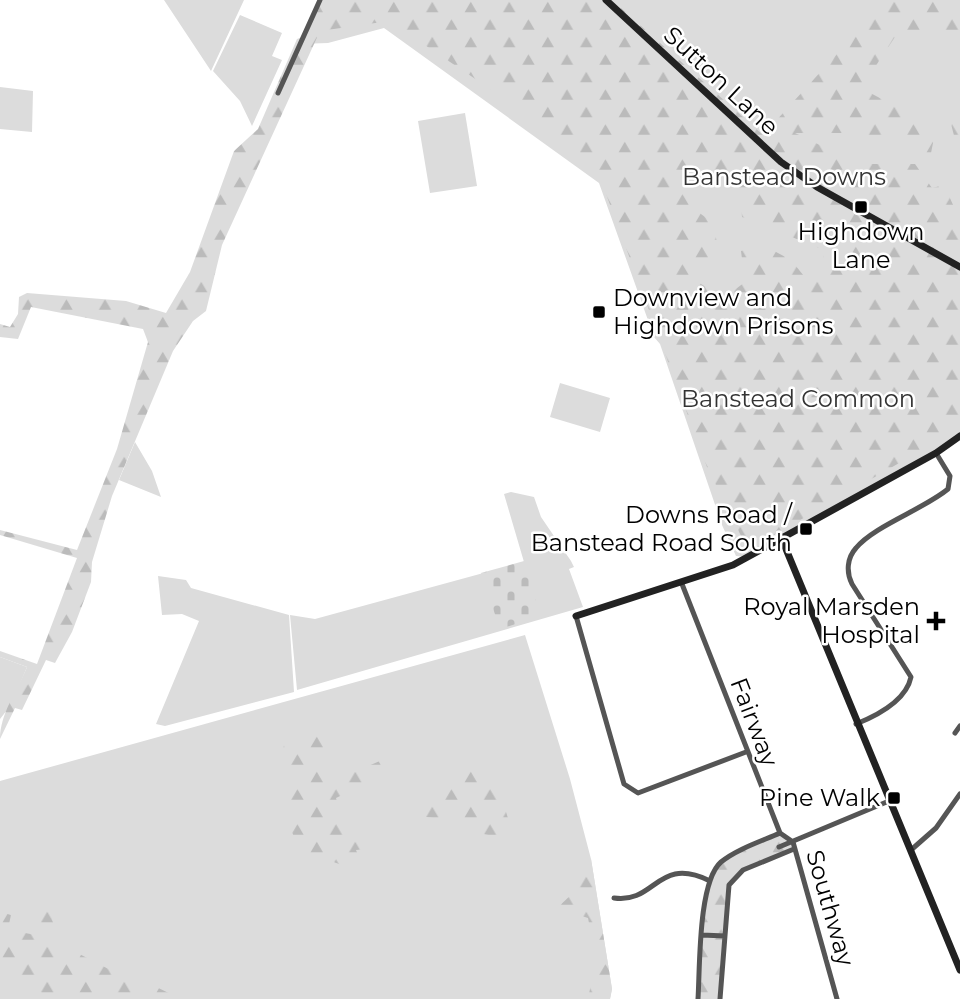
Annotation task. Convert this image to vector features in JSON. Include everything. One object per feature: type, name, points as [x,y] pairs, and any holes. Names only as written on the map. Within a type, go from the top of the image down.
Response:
[{"type":"street","points":[[278,93],[320,0]]},
{"type":"street","name":"Sutton Lane","points":[[606,0],[780,162],[817,187],[960,267]]},
{"type":"street","points":[[746,752],[638,793],[631,791],[624,784],[576,616],[733,565],[936,453],[960,436]]},
{"type":"street","points":[[856,724],[889,708],[906,688],[911,677],[852,584],[848,569],[851,555],[863,542],[942,494],[950,484],[950,476],[936,453]]},
{"type":"street","points":[[950,484],[960,487]]},
{"type":"street","points":[[781,537],[856,724],[960,970]]},
{"type":"street","name":"Fairway","points":[[682,583],[777,834]]},
{"type":"street","points":[[955,733],[960,726]]},
{"type":"street","points":[[911,850],[929,836],[960,794]]},
{"type":"street","points":[[779,847],[889,801]]},
{"type":"street","points":[[698,999],[709,881],[720,862],[777,834],[782,854]]},
{"type":"street","name":"Southway","points":[[777,834],[793,842],[837,999]]},
{"type":"street","points":[[720,999],[729,885],[743,870],[794,849]]},
{"type":"street","points":[[614,898],[627,900],[677,871],[694,873],[709,881]]},
{"type":"street","points":[[702,935],[725,936]]},
{"type":"green space","points":[[164,0],[244,0],[211,71]]},
{"type":"green space","name":"Banstead Common","points":[[320,0],[960,0],[960,434],[936,453],[747,557],[736,556],[722,525],[660,344],[654,337],[599,183],[384,28],[328,43],[299,44]]},
{"type":"green space","name":"Banstead Common","points":[[322,0],[612,0],[763,135],[886,0],[960,0],[960,43],[922,32],[895,37],[861,88],[936,128],[930,158],[903,131],[875,140],[843,133],[795,133],[859,164],[915,164],[932,188],[944,185],[959,218],[960,211],[960,428],[748,550],[707,467],[602,183],[575,146],[389,21],[320,31],[222,245],[206,311],[193,321],[173,351],[112,496],[92,562],[91,582],[72,632],[55,663],[46,660],[22,710],[15,708],[0,739],[6,712],[27,667],[0,657],[0,651],[37,664],[77,558],[0,535],[0,530],[77,550],[117,449],[148,342],[143,329],[31,307],[18,339],[0,337],[0,324],[10,327],[18,314],[19,297],[27,293],[126,301],[166,313],[190,272],[234,151],[258,129],[297,39],[305,36]],"holes":[[[694,165],[722,187],[740,195],[742,217],[824,250],[821,278],[802,290],[808,281],[791,260],[763,245],[741,251],[745,282],[724,298],[688,276],[708,262],[718,246],[712,222],[694,209]]]},
{"type":"green space","points":[[240,15],[282,33],[272,56],[282,60],[252,126],[240,101],[213,71]]},
{"type":"green space","points":[[0,87],[33,91],[32,132],[0,129]]},
{"type":"green space","points":[[960,110],[960,159],[949,116]]},
{"type":"green space","points":[[465,113],[477,186],[430,193],[418,121]]},
{"type":"green space","points":[[560,383],[610,398],[600,432],[550,417]]},
{"type":"green space","points":[[135,442],[152,471],[161,497],[119,480]]},
{"type":"green space","points":[[511,492],[534,497],[541,517],[574,567],[569,569],[583,607],[297,690],[290,615],[315,619],[524,562],[504,494]]},
{"type":"green space","points":[[524,561],[540,616],[500,629],[481,573]]},
{"type":"green space","points":[[158,576],[186,580],[191,588],[289,615],[294,692],[165,726],[156,724],[199,621],[182,614],[162,615]]},
{"type":"green space","points":[[525,635],[570,779],[591,859],[612,989],[610,999],[0,999],[0,781]]},
{"type":"green space","points":[[0,657],[27,667],[11,705],[0,719]]},
{"type":"green space","points":[[331,730],[318,769],[341,778],[382,760],[390,772],[336,798],[343,823],[383,847],[356,850],[365,873],[299,850],[285,814],[294,781],[280,768],[285,739]]},
{"type":"green space","points":[[477,757],[499,790],[515,840],[478,833],[453,821],[400,813],[434,792]]},
{"type":"green space","points":[[780,833],[793,842],[794,849],[743,870],[729,885],[720,999],[698,999],[704,906],[713,872],[727,857]]},
{"type":"green space","points":[[591,859],[612,989],[610,999],[588,999],[596,959],[588,918],[557,908],[572,894],[581,863]]},
{"type":"green space","points":[[52,899],[52,919],[60,944],[122,976],[146,982],[181,999],[54,999],[0,972],[0,912],[11,915],[9,924],[25,933],[41,936],[40,901]]},
{"type":"place","name":"Highdown Lane","points":[[861,207]]},
{"type":"place","name":"Downview and Highdown Prisons","points":[[599,312]]},
{"type":"place","name":"Downs Road / Banstead Road South","points":[[806,529]]},
{"type":"place","name":"Royal Marsden Hospital","points":[[936,621]]},
{"type":"place","name":"Pine Walk","points":[[894,798]]},
{"type":"park label","name":"Banstead Downs","points":[[784,177]]}]
